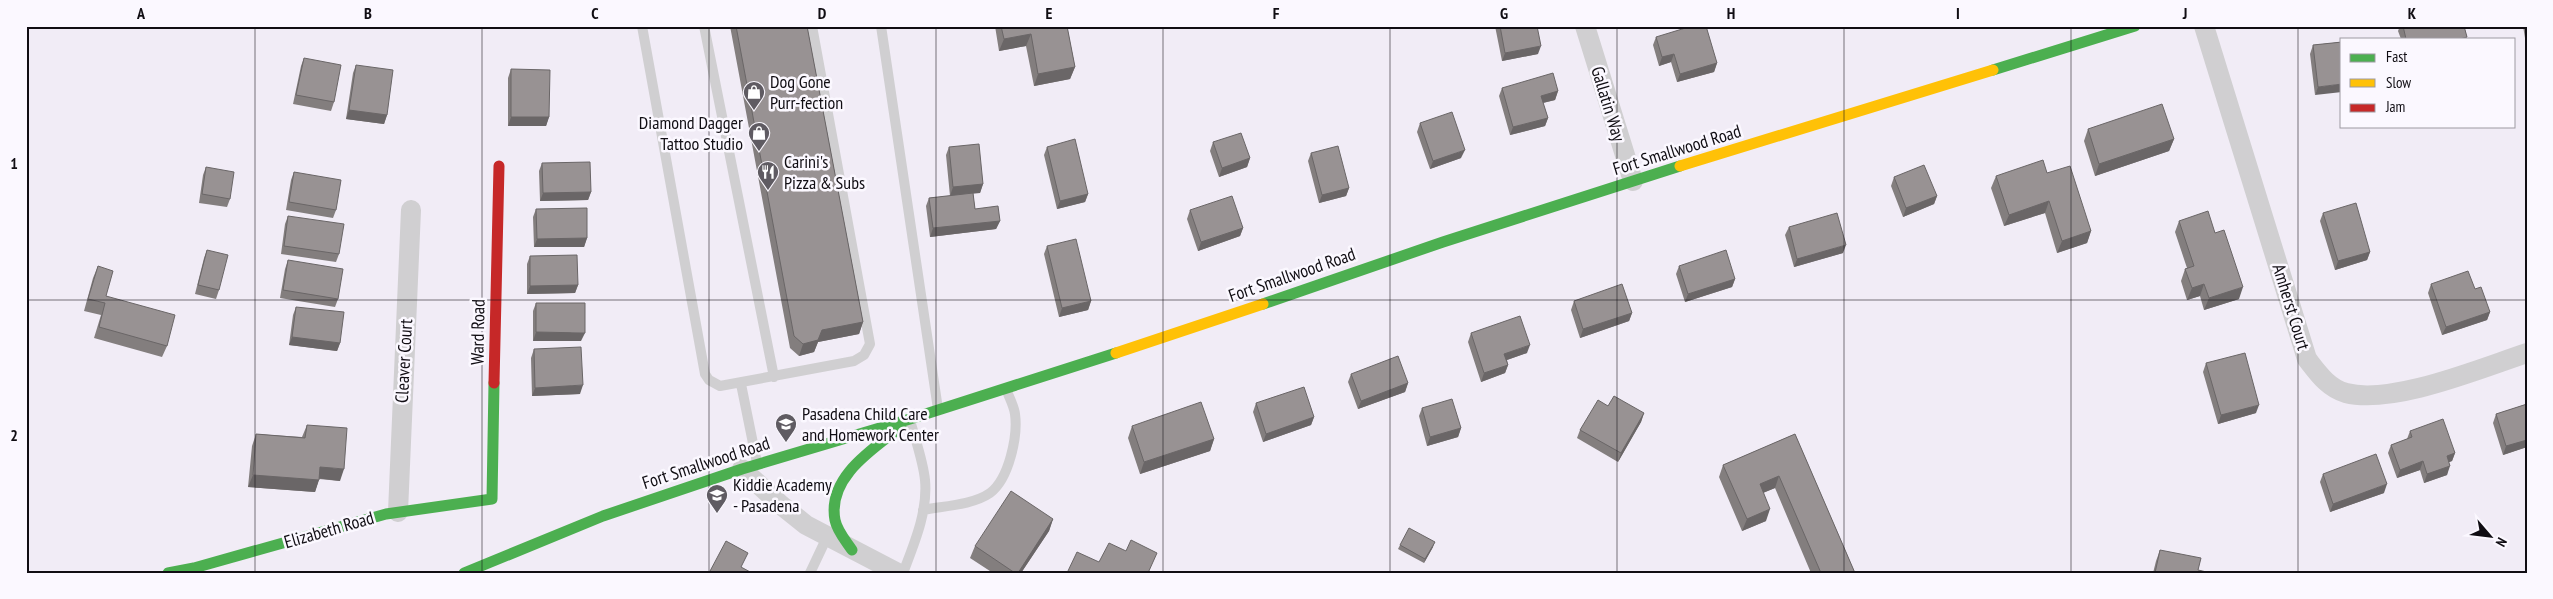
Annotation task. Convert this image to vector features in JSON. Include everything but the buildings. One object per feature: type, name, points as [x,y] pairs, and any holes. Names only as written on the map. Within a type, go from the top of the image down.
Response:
[{"type":"main road","name":"Fort Smallwood Road","points":[[464,573],[603,516],[750,466],[938,410],[1633,181],[2135,26]]},
{"type":"main road","name":"Ward Road","points":[[492,498],[499,166]]},
{"type":"main road","points":[[852,550],[835,521],[834,495],[851,470],[910,419]]},
{"type":"main road","name":"Elizabeth Road","points":[[168,573],[194,568],[398,512],[492,498]]},
{"type":"street","name":"Gallatin Way","points":[[1585,26],[1633,181]]},
{"type":"street","name":"Amherst Court","points":[[2204,26],[2307,359],[2327,383],[2345,392],[2368,396],[2412,389],[2527,353]]},
{"type":"street","name":"Cleaver Court","points":[[398,512],[411,210]]},
{"type":"street","points":[[750,466],[781,506],[806,525],[898,573]]},
{"type":"lane","points":[[642,26],[705,374],[709,380],[720,386],[741,384],[854,361],[864,355],[870,344],[812,26]]},
{"type":"lane","points":[[704,26],[774,377]]},
{"type":"lane","points":[[880,26],[938,410]]},
{"type":"lane","points":[[741,384],[750,466]]},
{"type":"lane","points":[[923,510],[976,500],[991,492],[1005,473],[1015,443],[1015,414],[1005,388]]},
{"type":"lane","points":[[903,573],[917,537],[923,510],[925,480],[910,419]]},
{"type":"lane","points":[[810,573],[827,537]]},
{"type":"traffic: fast","points":[[1993,70],[2135,26]]},
{"type":"traffic: fast","points":[[1263,304],[1443,242],[1680,166]]},
{"type":"traffic: fast","points":[[464,573],[603,516],[742,469],[910,419],[1116,353]]},
{"type":"traffic: fast","points":[[168,573],[194,568],[386,514],[492,499],[494,383]]},
{"type":"traffic: fast","points":[[852,550],[840,532],[835,520],[834,505],[838,490],[854,466],[901,427]]},
{"type":"traffic: slow","points":[[1680,166],[1993,70]]},
{"type":"traffic: slow","points":[[1116,353],[1263,304]]},
{"type":"traffic: jam","points":[[494,383],[499,166]]},
{"type":"place","name":"Dog Gone Purr-fection","points":[[754,111]]},
{"type":"place","name":"Diamond Dagger Tattoo Studio","points":[[759,152]]},
{"type":"place","name":"Carini's Pizza & Subs","points":[[768,191]]},
{"type":"place","name":"Pasadena Child Care and Homework Center","points":[[786,443]]},
{"type":"place","name":"Kiddie Academy - Pasadena","points":[[717,514]]}]
